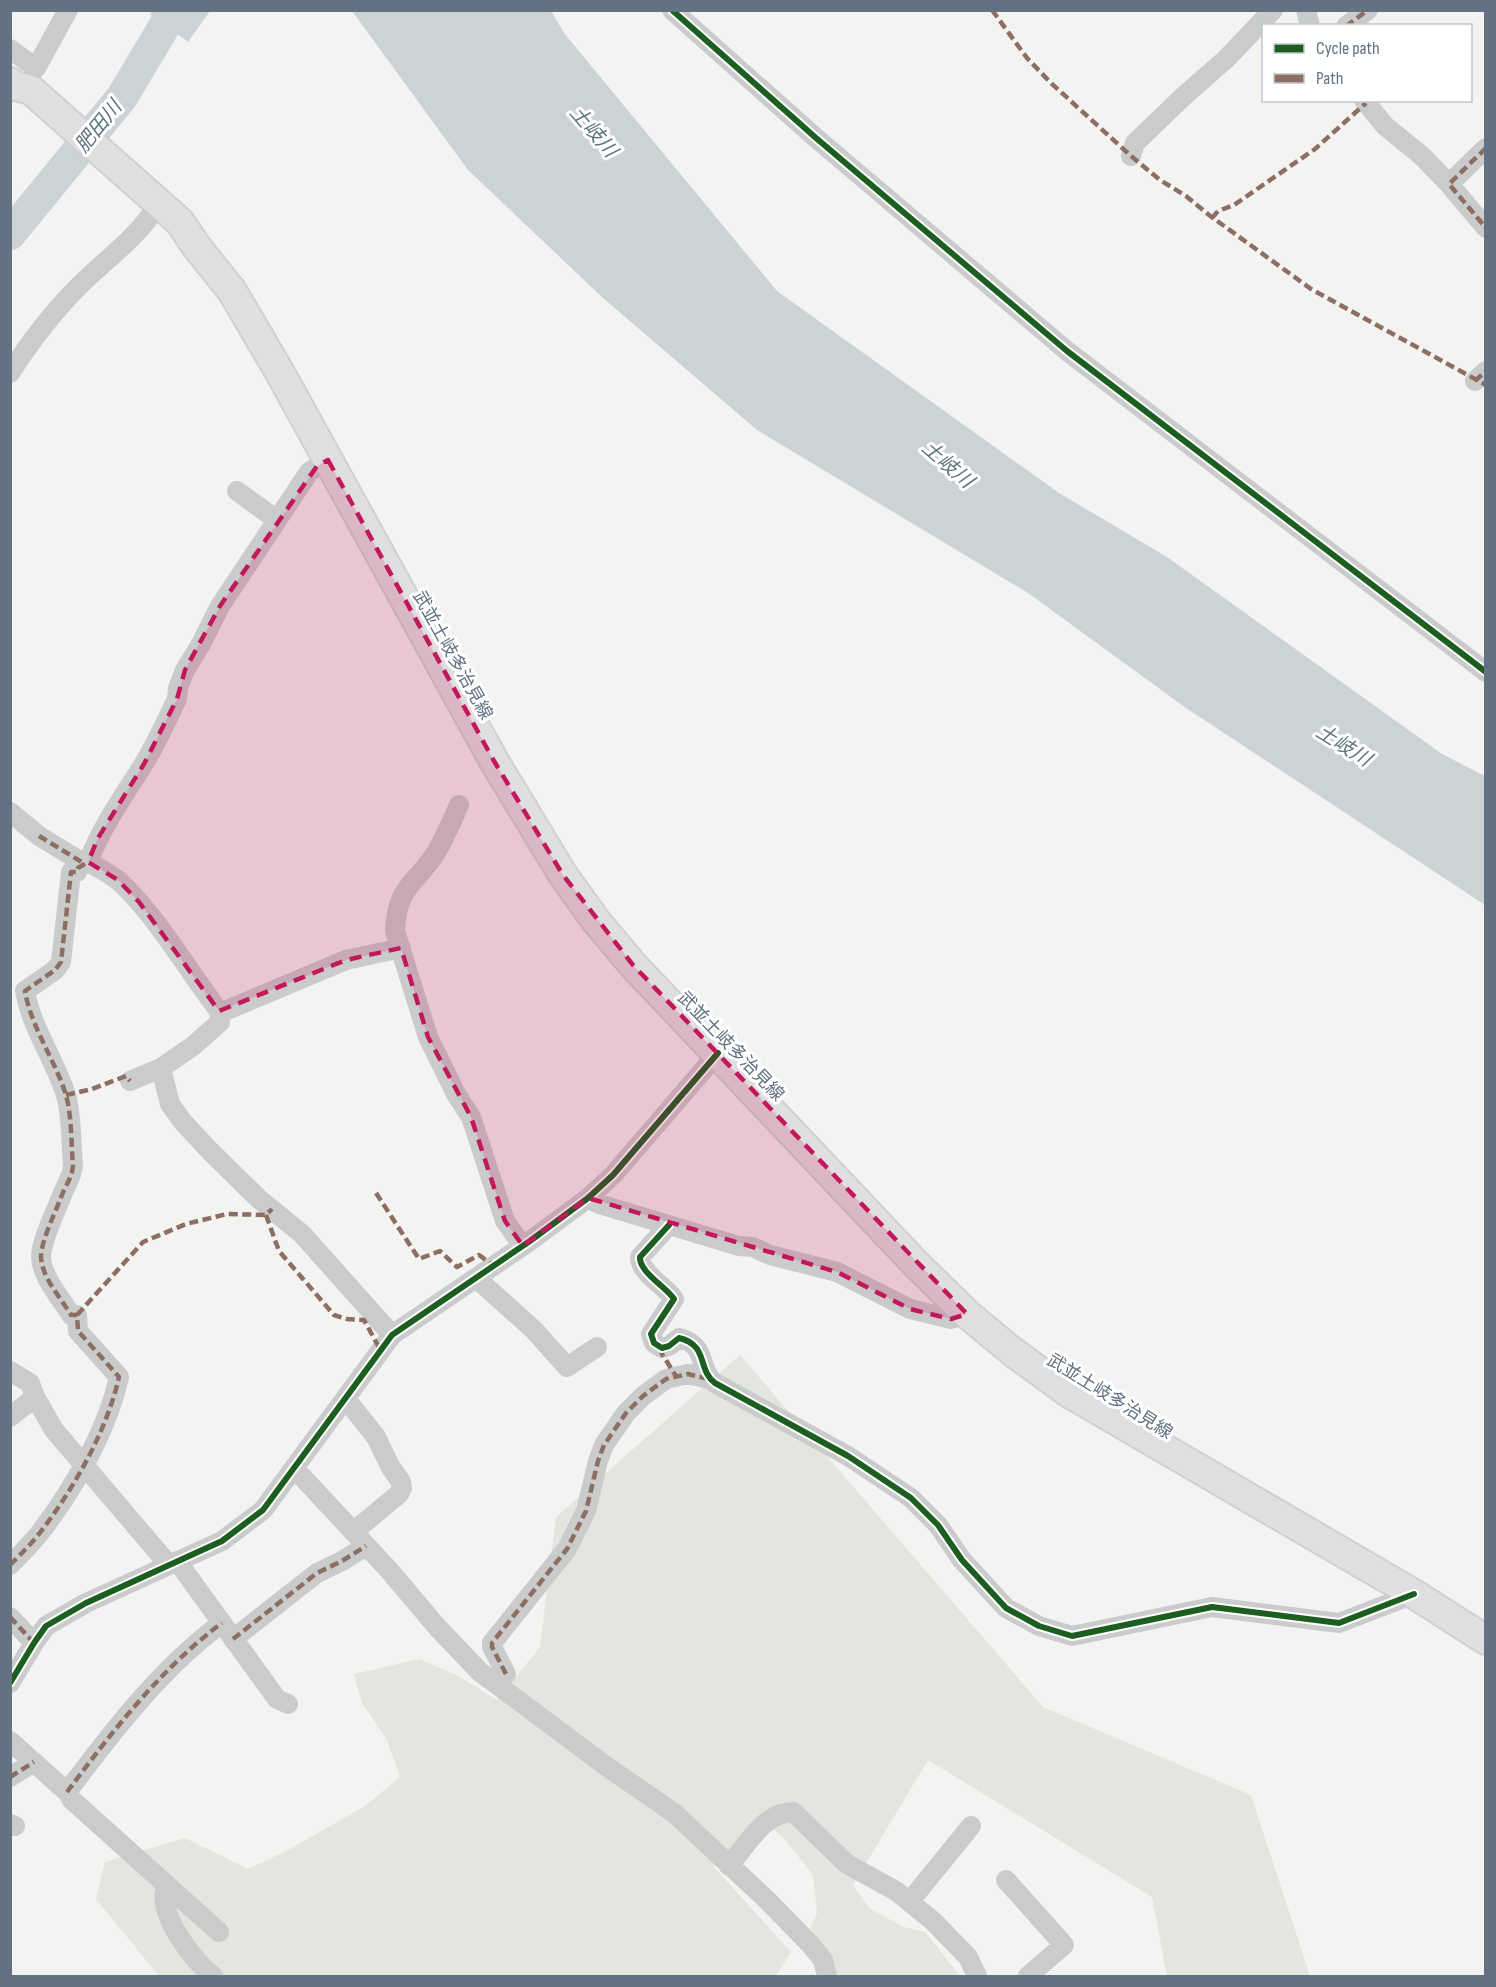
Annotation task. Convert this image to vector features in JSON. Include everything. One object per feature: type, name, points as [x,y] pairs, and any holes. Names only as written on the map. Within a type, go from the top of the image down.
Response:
[{"type":"main road","name":"武並土岐多治見線","points":[[19,90],[149,205],[180,222],[245,311],[494,761],[563,875],[596,921],[633,964],[916,1264],[967,1314],[1013,1352],[1069,1393],[1248,1495],[1414,1594],[1485,1640]]},
{"type":"street","points":[[10,49],[36,68],[68,10]]},
{"type":"street","points":[[672,10],[842,160],[1067,351],[1485,672]]},
{"type":"street","points":[[1131,156],[1135,143],[1225,60],[1273,10]]},
{"type":"street","points":[[1349,24],[1368,10]]},
{"type":"street","points":[[1366,102],[1385,126],[1422,156],[1449,183],[1485,228]]},
{"type":"street","points":[[1449,183],[1485,148]]},
{"type":"street","points":[[10,373],[43,327],[78,287],[140,229],[149,205]]},
{"type":"street","points":[[10,1565],[48,1522],[84,1463],[114,1398],[119,1377],[78,1331],[77,1315],[71,1315],[48,1279],[42,1265],[41,1255],[64,1190],[72,1175],[73,1166],[66,1095],[53,1060],[28,1007],[25,991],[55,970],[62,962],[71,872],[77,872],[78,868],[87,863],[98,838],[125,791],[144,764],[177,699],[178,688],[185,670],[220,606],[309,472],[328,460]]},
{"type":"street","points":[[237,491],[276,520]]},
{"type":"street","points":[[459,805],[436,852],[402,894],[395,931],[429,1037],[471,1118],[505,1221],[523,1246]]},
{"type":"street","points":[[10,812],[39,836],[118,880],[165,934],[219,1011],[220,1022],[193,1046],[161,1068],[130,1081]]},
{"type":"street","points":[[219,1011],[346,960],[400,948]]},
{"type":"street","points":[[10,1683],[46,1626],[86,1603],[222,1541],[263,1510],[392,1335],[523,1246],[588,1198],[613,1175],[718,1053]]},
{"type":"street","points":[[161,1068],[170,1104],[183,1122],[259,1199],[302,1234],[392,1335]]},
{"type":"street","points":[[588,1198],[599,1204],[739,1246],[753,1247],[770,1255],[837,1272],[910,1309],[951,1320],[967,1314]]},
{"type":"street","points":[[669,1225],[640,1257],[639,1262],[643,1269],[674,1299],[651,1335],[651,1339],[662,1348],[669,1346],[679,1338],[698,1348],[709,1379]]},
{"type":"street","points":[[476,1278],[534,1330],[567,1367],[597,1347]]},
{"type":"street","points":[[10,1371],[30,1383],[35,1397],[54,1430],[173,1563],[278,1699],[288,1704]]},
{"type":"street","points":[[506,1674],[492,1643],[567,1548],[586,1511],[598,1461],[613,1431],[626,1413],[643,1396],[666,1379],[688,1374],[709,1379],[848,1456],[911,1498],[938,1525],[962,1560],[1006,1608],[1039,1626],[1072,1636],[1212,1607],[1339,1623],[1414,1594]]},
{"type":"street","points":[[10,1417],[35,1397]]},
{"type":"street","points":[[67,1792],[128,1714],[200,1639],[227,1631],[317,1573],[342,1561],[359,1538],[399,1494],[402,1488],[401,1482],[390,1466],[376,1437],[346,1399]]},
{"type":"street","points":[[295,1469],[480,1672],[606,1766],[674,1813],[767,1900],[810,1944],[823,1960],[827,1977]]},
{"type":"street","points":[[10,1617],[34,1643]]},
{"type":"street","points":[[10,1741],[219,1932]]},
{"type":"street","points":[[10,1777],[34,1762]]},
{"type":"street","points":[[729,1866],[770,1818],[783,1812],[793,1812],[847,1864],[896,1891],[933,1921],[968,1957],[977,1977]]},
{"type":"street","points":[[910,1901],[972,1826]]},
{"type":"street","points":[[1006,1880],[1064,1945],[1028,1977]]},
{"type":"street","points":[[167,1885],[163,1892],[165,1908],[196,1962],[213,1977]]},
{"type":"highlighted area","points":[[328,460],[494,761],[563,875],[633,965],[967,1314],[951,1319],[910,1309],[837,1272],[588,1198],[523,1246],[505,1221],[471,1117],[428,1037],[401,948],[346,960],[219,1011],[139,902],[118,880],[88,862],[98,838],[144,764],[177,699],[185,670],[220,606],[317,466]]},
{"type":"shaded area","points":[[740,1355],[1043,1707],[1251,1795],[1310,1976],[1167,1976],[1152,1897],[928,1760],[853,1885],[870,1909],[904,1927],[925,1932],[960,1976],[835,1976],[826,1950],[810,1928],[817,1913],[813,1875],[784,1838],[760,1819],[713,1866],[791,1952],[776,1976],[159,1976],[96,1899],[105,1862],[185,1838],[248,1869],[288,1850],[365,1806],[400,1777],[387,1740],[362,1703],[354,1674],[420,1659],[458,1676],[497,1700],[540,1647],[556,1517]]},
{"type":"water","points":[[153,10],[210,11],[188,42],[150,14]]},
{"type":"water","name":"土岐川","points":[[352,11],[551,11],[564,33],[777,291],[1059,493],[1167,557],[1442,754],[1485,776],[1485,905],[1186,708],[1028,593],[757,430],[603,298],[468,170]]},
{"type":"waterway","name":"肥田川","points":[[10,234],[122,97],[174,10]]},
{"type":"marked path","points":[[992,10],[1027,58],[1051,83],[1160,180],[1186,196],[1311,289],[1486,385]]},
{"type":"marked path","points":[[1349,24],[1368,10]]},
{"type":"marked path","points":[[1212,218],[1218,211],[1234,205],[1315,149],[1366,103]]},
{"type":"marked path","points":[[1486,148],[1449,184],[1486,228]]},
{"type":"marked path","points":[[1475,381],[1486,371]]},
{"type":"marked path","points":[[39,836],[85,864]]},
{"type":"marked path","points":[[10,1565],[39,1534],[76,1479],[106,1418],[119,1377],[78,1331],[77,1315],[71,1315],[53,1288],[45,1273],[41,1257],[48,1228],[70,1179],[73,1166],[71,1130],[66,1095],[32,1018],[25,991],[55,970],[61,962],[71,872],[77,872],[78,868],[88,862]]},
{"type":"marked path","points":[[66,1095],[92,1089],[126,1076],[130,1081]]},
{"type":"marked path","points":[[376,1193],[419,1259],[440,1251],[457,1267],[479,1255],[494,1266]]},
{"type":"marked path","points":[[77,1315],[143,1242],[186,1224],[227,1214],[266,1215],[272,1209]]},
{"type":"marked path","points":[[266,1215],[279,1251],[334,1315],[347,1319],[364,1320],[381,1351]]},
{"type":"marked path","points":[[662,1348],[662,1354],[676,1376]]},
{"type":"marked path","points":[[506,1674],[492,1643],[567,1549],[586,1511],[604,1445],[626,1413],[643,1396],[666,1379],[688,1374],[709,1379]]},
{"type":"marked path","points":[[233,1639],[317,1573],[366,1546]]},
{"type":"marked path","points":[[10,1617],[34,1643]]},
{"type":"marked path","points":[[67,1792],[158,1680],[222,1623]]},
{"type":"marked path","points":[[10,1777],[34,1762]]},
{"type":"cycle path","points":[[672,10],[816,138],[1067,351],[1486,672]]},
{"type":"cycle path","points":[[10,1683],[46,1626],[86,1603],[222,1541],[263,1510],[392,1335],[530,1241],[588,1198],[613,1175],[718,1053]]},
{"type":"cycle path","points":[[669,1225],[640,1257],[648,1274],[674,1299],[651,1334],[654,1343],[662,1348],[669,1346],[679,1338],[688,1341],[699,1352],[706,1371],[715,1383],[848,1456],[911,1498],[938,1525],[962,1560],[1006,1608],[1039,1626],[1072,1636],[1212,1607],[1339,1623],[1414,1594]]}]
